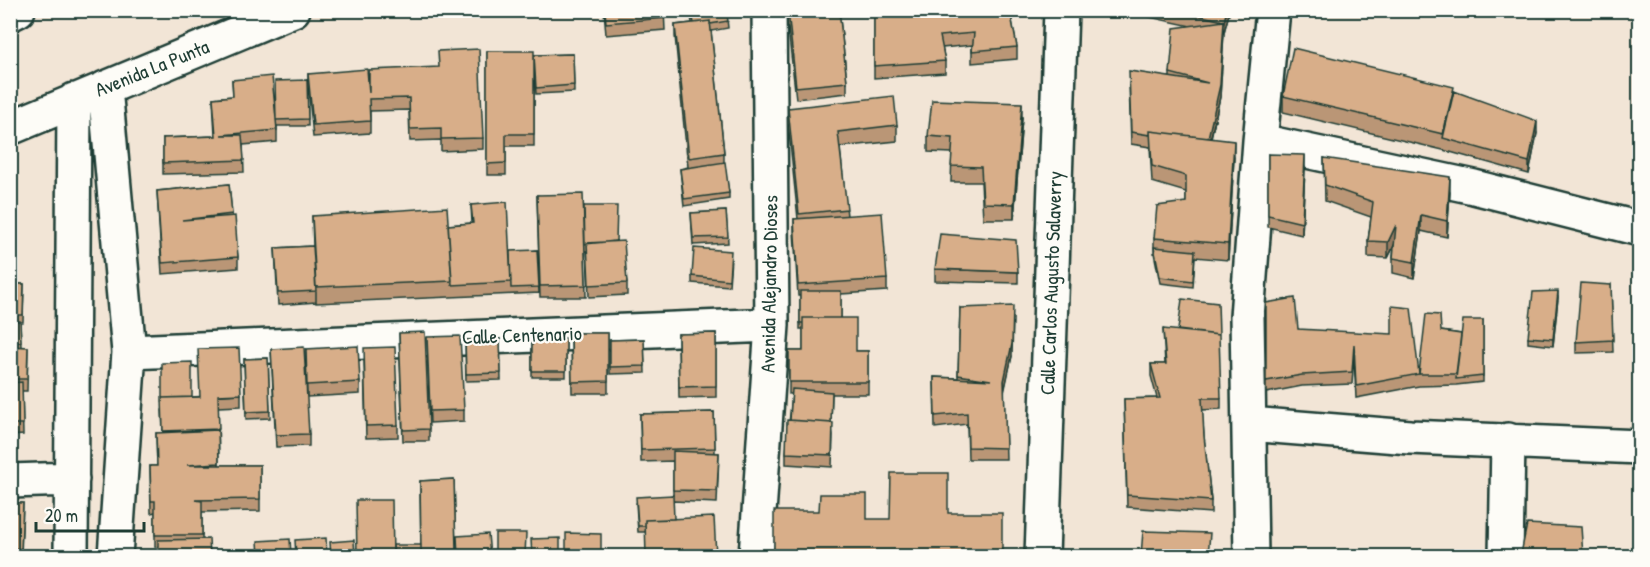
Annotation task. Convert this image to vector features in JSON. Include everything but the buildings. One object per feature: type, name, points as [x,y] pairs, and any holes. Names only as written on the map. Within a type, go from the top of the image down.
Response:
[{"type":"street","points":[[10,14],[18,10]]},
{"type":"street","name":"Avenida La Punta","points":[[10,128],[293,10]]},
{"type":"street","name":"Avenida Alejandro Dioses","points":[[756,556],[772,325],[769,10]]},
{"type":"street","name":"Calle Carlos Augusto Salaverry","points":[[1042,556],[1061,10]]},
{"type":"street","points":[[1251,556],[1247,317],[1260,141],[1273,10]]},
{"type":"street","points":[[105,88],[129,352],[115,556]]},
{"type":"street","points":[[71,556],[74,100]]},
{"type":"street","points":[[1260,141],[1474,187],[1640,229]]},
{"type":"street","name":"Calle Centenario","points":[[129,352],[772,325]]},
{"type":"street","points":[[1249,424],[1410,437],[1640,447]]},
{"type":"street","points":[[1506,556],[1508,440]]},
{"type":"street","points":[[10,481],[72,479]]}]
